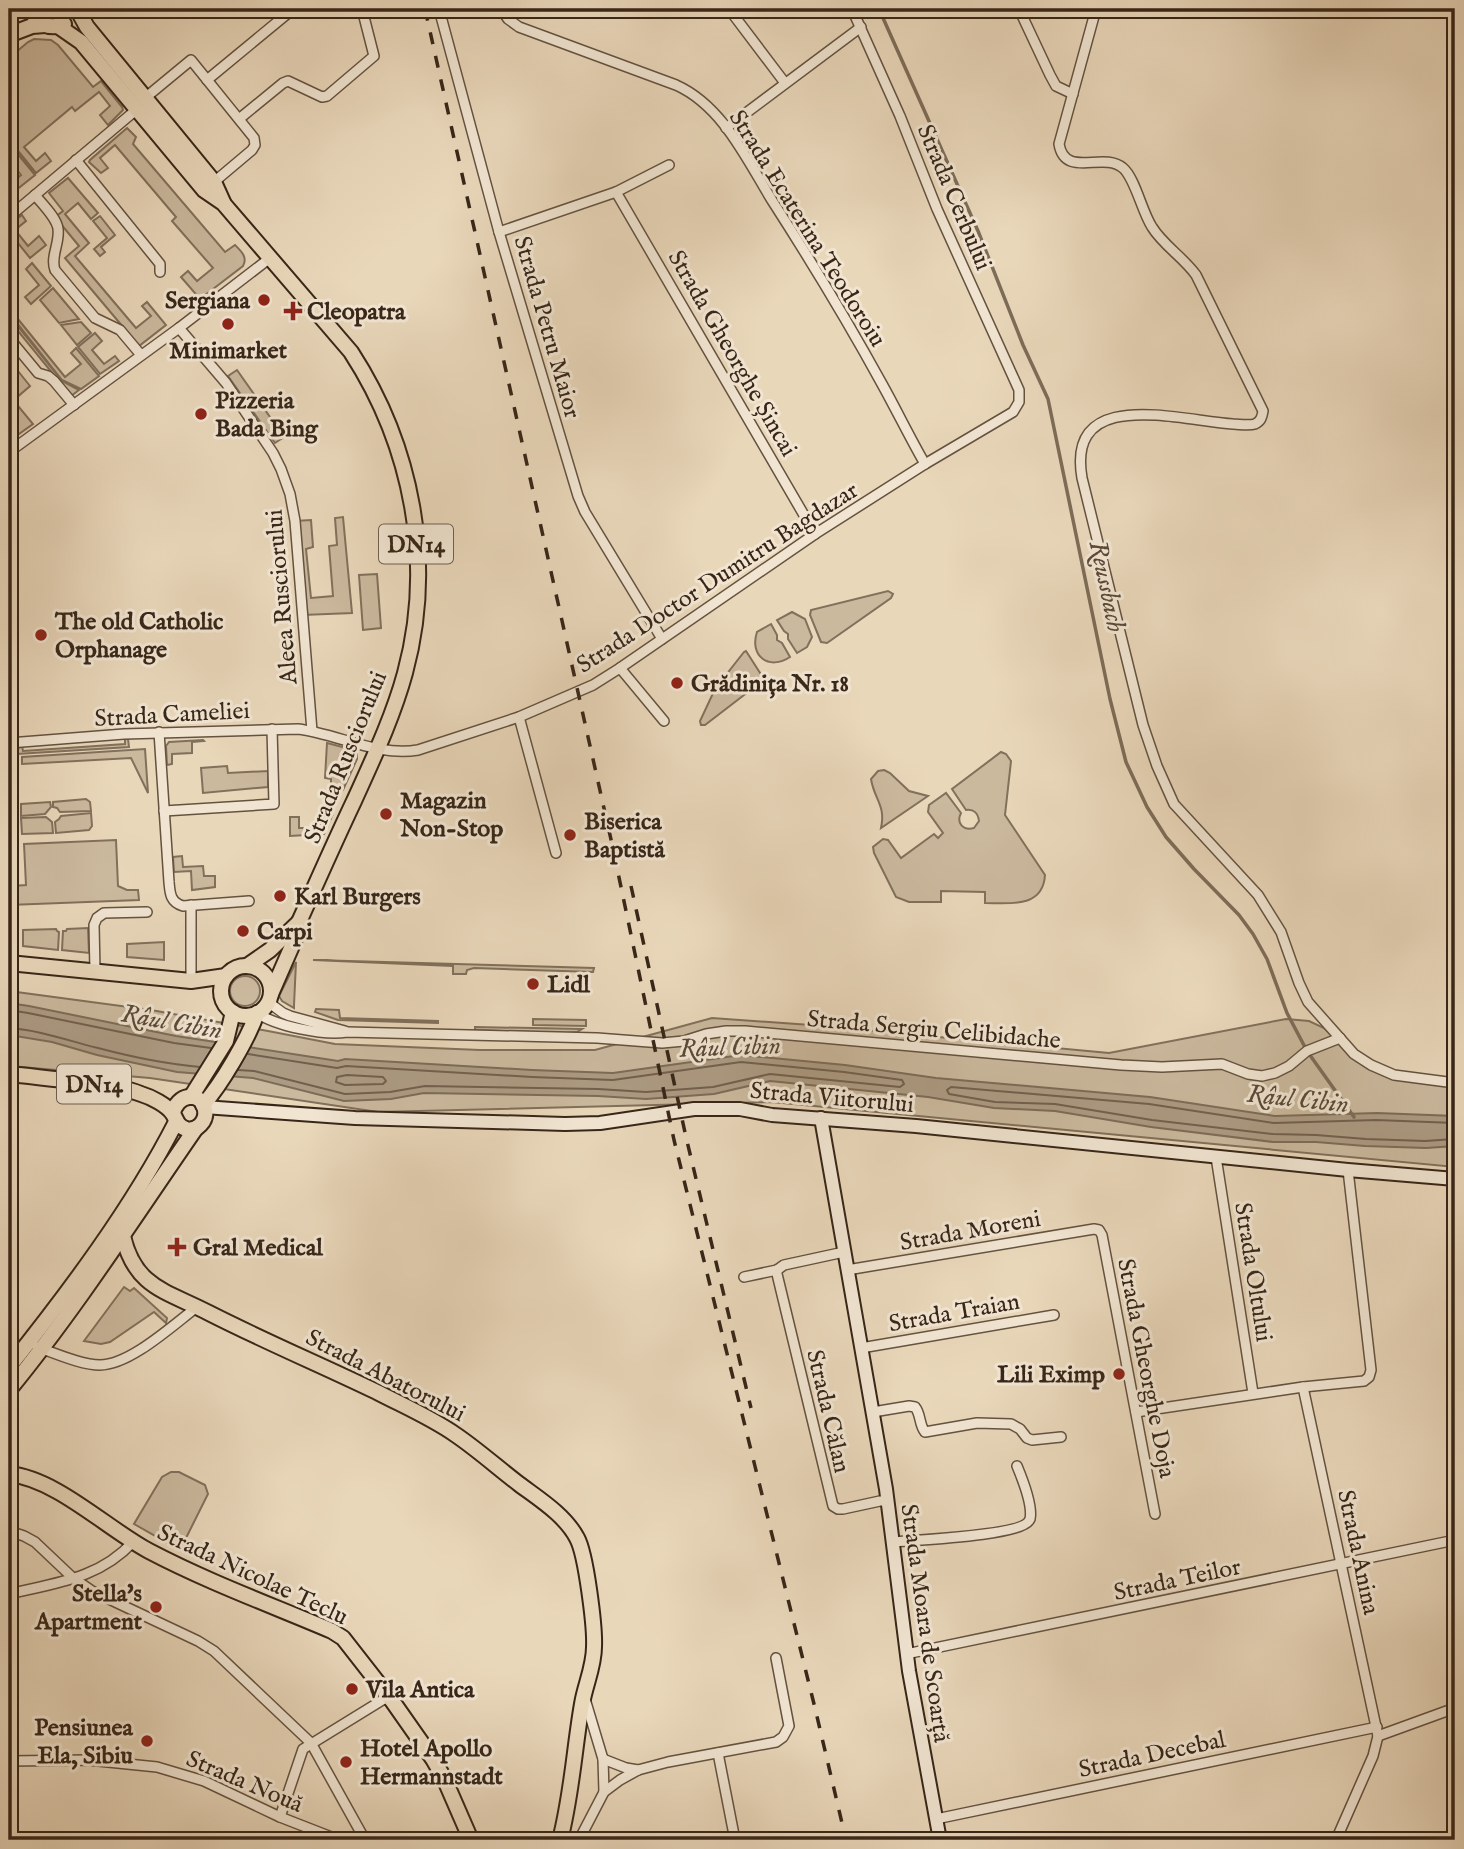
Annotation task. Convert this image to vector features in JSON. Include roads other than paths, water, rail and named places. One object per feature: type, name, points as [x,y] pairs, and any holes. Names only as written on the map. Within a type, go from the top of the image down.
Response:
[{"type":"main road","name":"Strada Rusciorului","points":[[29,9],[34,17],[81,42],[214,182],[223,203]]},
{"type":"main road","points":[[10,35],[29,9]]},
{"type":"main road","name":"Strada Rusciorului","points":[[76,9],[204,190],[223,203],[351,352],[366,375],[393,433],[408,480],[418,558],[418,592],[405,673],[377,748],[299,922],[295,939],[270,998]]},
{"type":"main road","name":"DN14","points":[[51,26],[70,19],[76,9]]},
{"type":"main road","points":[[10,35],[32,26],[51,26]]},
{"type":"main road","name":"Strada Rusciorului","points":[[247,966],[270,950],[299,922]]},
{"type":"main road","name":"DN14","points":[[9,963],[191,981],[226,976]]},
{"type":"main road","points":[[247,966],[262,971],[267,978],[270,998]]},
{"type":"main road","name":"DN14","points":[[9,1074],[128,1090],[151,1098],[187,1129],[197,1128],[205,1116],[201,1098],[226,1041],[230,1012],[221,988],[226,976],[235,968],[247,966]]},
{"type":"main road","name":"DN14","points":[[191,981],[207,989],[230,1012]]},
{"type":"main road","name":"DN14","points":[[175,1118],[174,1109],[180,1100],[201,1098],[270,998]]},
{"type":"main road","points":[[230,1012],[257,1020]]},
{"type":"main road","points":[[9,1367],[93,1256],[152,1165],[175,1118]]},
{"type":"main road","points":[[9,1390],[43,1349],[197,1128]]},
{"type":"main road","name":"Strada Abatorului","points":[[123,1236],[126,1251],[137,1271],[155,1286],[445,1428],[561,1517],[577,1538],[590,1600],[594,1645],[593,1661],[583,1694],[574,1770],[560,1840]]},
{"type":"main road","name":"Strada Nicolae Teclu","points":[[9,1474],[26,1478],[57,1492],[133,1542],[191,1571],[332,1631],[348,1644],[439,1769],[471,1840]]},
{"type":"street","points":[[207,80],[293,9]]},
{"type":"street","points":[[239,119],[288,81],[322,97],[327,96],[374,56],[362,9]]},
{"type":"street","name":"Strada Petru Maior","points":[[439,9],[499,232],[581,504],[662,639]]},
{"type":"street","name":"Strada Ecaterina Teodoroiu","points":[[501,9],[508,19],[519,27],[685,89],[706,104],[726,128],[794,234],[925,464]]},
{"type":"street","points":[[729,9],[785,83]]},
{"type":"street","name":"Strada Cerbului","points":[[852,9],[937,209],[1019,390],[1019,402]]},
{"type":"street","points":[[1019,9],[1056,86],[1073,94]]},
{"type":"street","points":[[1096,9],[1059,144],[1062,153],[1068,160],[1078,164],[1110,162],[1125,170],[1153,228],[1196,275],[1262,407],[1263,415],[1252,425],[1154,414],[1121,416],[1098,424],[1086,436],[1080,454],[1079,463],[1139,712],[1157,766],[1170,797],[1183,814],[1258,895],[1281,932],[1308,1002],[1354,1054],[1394,1075],[1455,1083]]},
{"type":"street","points":[[726,128],[861,27]]},
{"type":"street","points":[[9,217],[191,60],[254,138],[255,145],[252,150],[214,182]]},
{"type":"street","points":[[76,160],[160,264],[160,272]]},
{"type":"street","points":[[499,232],[616,192],[669,165]]},
{"type":"street","name":"Strada Gheorghe Șincai","points":[[616,192],[816,534]]},
{"type":"street","points":[[35,195],[58,226],[53,263],[55,270],[95,318],[120,330],[141,355]]},
{"type":"street","points":[[9,452],[270,258]]},
{"type":"street","name":"Aleea Rusciorului","points":[[179,328],[231,391],[273,453],[290,494],[295,522],[312,730]]},
{"type":"street","points":[[9,338],[38,373],[51,378],[74,405]]},
{"type":"street","name":"Strada Doctor Dumitru Bagdazar","points":[[377,748],[397,752],[414,751],[519,717],[585,689],[816,534],[925,464],[1013,412],[1019,402]]},
{"type":"street","points":[[620,668],[664,721]]},
{"type":"street","points":[[519,717],[556,853]]},
{"type":"street","points":[[164,811],[274,804],[272,729]]},
{"type":"street","name":"Strada Cameliei","points":[[9,743],[159,732],[272,729],[312,730],[377,748]]},
{"type":"street","points":[[159,732],[170,893],[174,902],[191,905],[249,901]]},
{"type":"street","points":[[191,905],[191,981]]},
{"type":"street","points":[[95,971],[93,925],[97,918],[104,913],[146,912]]},
{"type":"street","name":"Strada Sergiu Celibidache","points":[[270,998],[290,1016],[347,1032]]},
{"type":"street","name":"Strada Sergiu Celibidache","points":[[257,1020],[335,1034],[347,1032],[597,1038],[662,1043],[726,1031],[745,1031],[1121,1065],[1162,1067],[1223,1064],[1248,1074],[1262,1076],[1275,1073],[1307,1052],[1339,1038]]},
{"type":"street","name":"Strada Viitorului","points":[[201,1098],[355,1118],[565,1124],[600,1123],[694,1109],[740,1109],[772,1115],[916,1126],[1455,1179]]},
{"type":"street","name":"Strada Moara de Scoarță","points":[[821,1118],[873,1412],[893,1542],[906,1654],[940,1840]]},
{"type":"street","name":"Strada Oltului","points":[[1216,1157],[1253,1393]]},
{"type":"street","points":[[1136,1412],[1253,1393],[1364,1381],[1369,1377],[1371,1370],[1348,1170]]},
{"type":"street","name":"Strada Moreni","points":[[847,1270],[1099,1230]]},
{"type":"street","name":"Strada Gheorghe Doja","points":[[1099,1230],[1155,1514]]},
{"type":"street","points":[[744,1277],[844,1252]]},
{"type":"street","name":"Strada Călan","points":[[777,1270],[833,1506],[843,1509],[887,1501]]},
{"type":"street","points":[[28,1344],[88,1363],[113,1363],[146,1345],[197,1307]]},
{"type":"street","name":"Strada Traian","points":[[861,1348],[1054,1315]]},
{"type":"street","name":"Strada Anina","points":[[1303,1387],[1377,1731]]},
{"type":"street","points":[[873,1412],[915,1407],[925,1432],[977,1423],[1011,1424],[1032,1440],[1061,1437]]},
{"type":"street","points":[[893,1542],[990,1534],[1027,1524],[1031,1518],[1024,1482],[1017,1466]]},
{"type":"street","points":[[9,1531],[35,1542],[73,1578],[92,1591],[207,1645],[311,1743],[366,1840]]},
{"type":"street","name":"Strada Teilor","points":[[906,1654],[1455,1540]]},
{"type":"street","points":[[9,1594],[73,1578],[106,1566],[133,1542]]},
{"type":"street","points":[[579,1840],[604,1792],[638,1770],[776,1742],[783,1737],[789,1726],[776,1658]]},
{"type":"street","points":[[583,1694],[603,1759],[604,1792]]},
{"type":"street","points":[[280,1816],[301,1753],[311,1743],[388,1696]]},
{"type":"street","name":"Strada Decebal","points":[[936,1819],[1377,1731],[1455,1708]]},
{"type":"street","points":[[1336,1840],[1373,1756],[1377,1731]]},
{"type":"street","points":[[719,1753],[735,1840]]},
{"type":"street","points":[[603,1759],[638,1770]]},
{"type":"street","name":"Strada Nouă","points":[[9,1761],[88,1760],[157,1767],[204,1781],[338,1840]]},
{"type":"water","points":[[9,1003],[176,1036],[338,1061],[345,1059],[613,1073],[741,1055],[845,1065],[936,1078],[1150,1097],[1275,1116],[1377,1113],[1455,1116],[1455,1146],[1426,1148],[1273,1142],[1151,1127],[1055,1111],[994,1108],[928,1097],[770,1081],[714,1094],[646,1099],[424,1093],[391,1099],[344,1101],[253,1078],[177,1072],[97,1055],[52,1042],[9,1035]]},
{"type":"waterway","name":"Reussbach","points":[[879,9],[978,231],[1023,345],[1048,399],[1110,699],[1126,762],[1147,807],[1166,837],[1239,915],[1253,934],[1267,959],[1287,1013],[1307,1051],[1354,1117]]},
{"type":"railway","points":[[425,9],[612,844],[674,1140],[846,1840]]},
{"type":"railway","points":[[631,886],[686,1137],[751,1408]]},
{"type":"place","name":"Sergiana","points":[[264,300]]},
{"type":"place","name":"Cleopatra","points":[[293,311]]},
{"type":"place","name":"Minimarket","points":[[228,324]]},
{"type":"place","name":"Pizzeria Bada Bing","points":[[201,414]]},
{"type":"place","name":"The old Catholic Orphanage","points":[[41,635]]},
{"type":"place","name":"Grădinița Nr. 18","points":[[677,683]]},
{"type":"place","name":"Magazin Non-Stop","points":[[386,814]]},
{"type":"place","name":"Biserica Baptistă","points":[[570,835]]},
{"type":"place","name":"Karl Burgers","points":[[280,896]]},
{"type":"place","name":"Carpi","points":[[243,931]]},
{"type":"place","name":"Lidl","points":[[533,984]]},
{"type":"place","name":"Gral Medical","points":[[177,1247]]},
{"type":"place","name":"Lili Eximp","points":[[1119,1374]]},
{"type":"place","name":"Stella's Apartment","points":[[156,1607]]},
{"type":"place","name":"Vila Antica","points":[[352,1689]]},
{"type":"place","name":"Pensiunea Ela, Sibiu","points":[[147,1741]]},
{"type":"place","name":"Hotel Apollo Hermannstadt","points":[[346,1762]]},
{"type":"water label","name":"Râul Cibin","points":[[172,1021]]},
{"type":"water label","name":"Râul Cibin","points":[[730,1046]]},
{"type":"water label","name":"Râul Cibin","points":[[1298,1098]]}]
